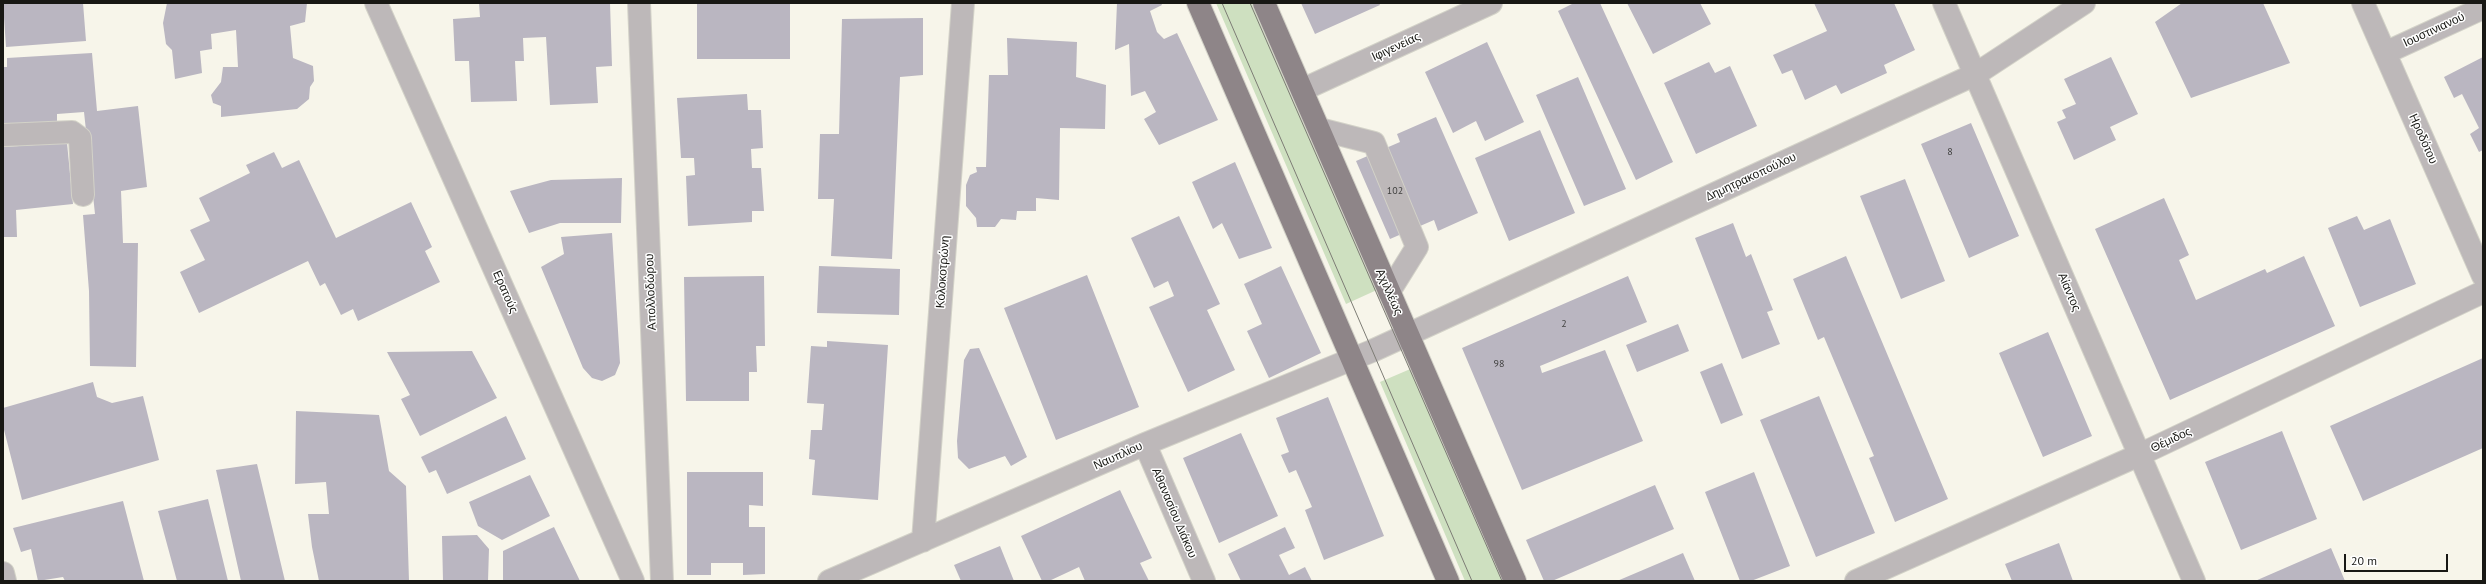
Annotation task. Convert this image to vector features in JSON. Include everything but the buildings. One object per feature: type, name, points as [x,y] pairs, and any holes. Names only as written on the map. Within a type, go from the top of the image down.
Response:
[{"type":"main road","points":[[1198,3],[1448,581]]},
{"type":"main road","name":"Αχιλλέως","points":[[1264,3],[1515,581]]},
{"type":"street","name":"Ερατούς","points":[[376,3],[633,581]]},
{"type":"street","name":"Απολλοδώρου","points":[[639,3],[662,581]]},
{"type":"street","name":"Κολοκοτρώνη","points":[[923,541],[964,3]]},
{"type":"street","name":"Ιφιγενείας","points":[[1302,90],[1491,3]]},
{"type":"street","name":"Αίαντος","points":[[1944,3],[2194,581]]},
{"type":"street","name":"Δημητρακοπούλου","points":[[1408,334],[1976,74],[2084,3]]},
{"type":"street","name":"Ηροδότου","points":[[2363,3],[2483,276]]},
{"type":"street","name":"Ιουστινιανού","points":[[2385,53],[2483,8]]},
{"type":"street","points":[[1319,129],[1374,143],[1417,247],[1389,292]]},
{"type":"street","points":[[3,135],[72,132],[80,138],[83,196]]},
{"type":"street","name":"Θέμιδος","points":[[1856,581],[2139,455],[2483,292]]},
{"type":"street","name":"Ναυπλίου","points":[[829,581],[1145,444],[1352,359],[1408,334]]},
{"type":"street","name":"Αθανασίου Διάκου","points":[[1145,444],[1204,581]]},
{"type":"street","points":[[3,573],[5,581]]},
{"type":"green space","points":[[1216,3],[1255,3],[1379,289],[1346,304]]},
{"type":"green space","points":[[1415,367],[1506,581],[1465,581],[1380,382]]},
{"type":"tram line","points":[[1222,3],[1472,581]]},
{"type":"tram line","points":[[1250,3],[1502,581]]}]
